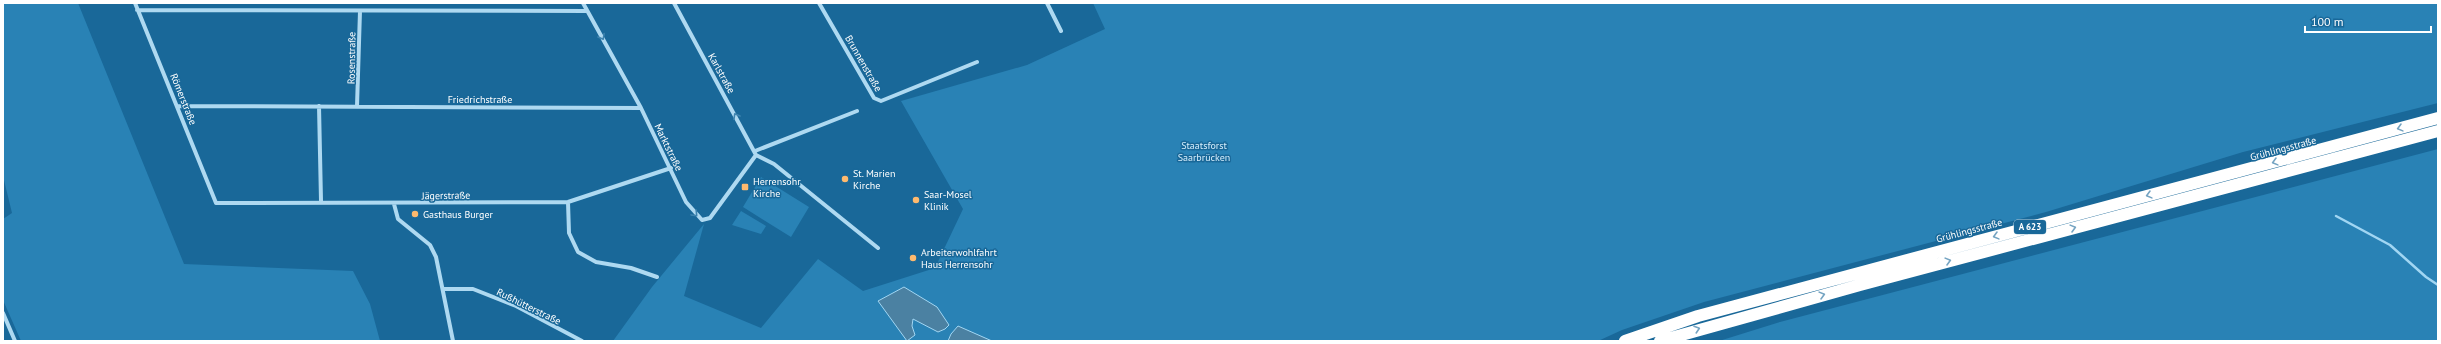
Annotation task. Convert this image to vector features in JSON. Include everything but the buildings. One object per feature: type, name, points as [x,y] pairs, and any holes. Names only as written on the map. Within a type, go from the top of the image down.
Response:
[{"type":"highway","name":"Grühlingsstraße","points":[[1625,341],[1705,314],[2438,118]]},
{"type":"highway","name":"A 623","points":[[1660,341],[1860,284],[2438,131]]},
{"type":"street","name":"Römerstraße","points":[[135,3],[216,202]]},
{"type":"street","name":"Marktstraße","points":[[583,3],[641,108],[686,202],[702,220],[710,218],[756,153]]},
{"type":"street","name":"Karlstraße","points":[[674,3],[756,153]]},
{"type":"street","name":"Brunnenstraße","points":[[819,3],[874,98],[877,100],[881,101],[977,62]]},
{"type":"street","points":[[1047,3],[1062,31]]},
{"type":"street","points":[[137,10],[587,11]]},
{"type":"street","name":"Rosenstraße","points":[[358,106],[360,11]]},
{"type":"street","name":"Friedrichstraße","points":[[178,106],[641,108]]},
{"type":"street","points":[[319,106],[321,201]]},
{"type":"street","points":[[756,153],[857,111]]},
{"type":"street","points":[[756,153],[774,164],[878,248]]},
{"type":"street","name":"Jägerstraße","points":[[216,202],[321,201],[394,204],[568,202],[671,168]]},
{"type":"street","points":[[568,202],[569,233],[578,252],[596,262],[631,268],[657,277]]},
{"type":"street","points":[[394,204],[398,219],[430,245],[436,257],[453,341]]},
{"type":"street","name":"Rußhütterstraße","points":[[443,290],[473,289],[516,306],[582,341]]},
{"type":"street","points":[[3,313],[15,341]]},
{"type":"green space","points":[[3,3],[78,3],[184,264],[353,271],[370,304],[380,341],[21,341],[3,300],[3,219],[12,213],[3,176]]},
{"type":"green space","name":"Staatsforst Saarbrücken","points":[[1093,3],[2438,3],[2438,103],[2243,152],[2046,212],[1704,302],[1622,330],[1598,341],[613,341],[652,287],[704,224],[684,296],[761,328],[818,259],[863,291],[935,268],[963,209],[901,101],[1027,65],[1105,29]]},
{"type":"green space","points":[[2438,149],[2438,341],[1719,341],[1780,322]]},
{"type":"green space","points":[[761,177],[809,207],[791,237],[743,207]]},
{"type":"green space","points":[[741,211],[766,226],[761,234],[732,225]]},
{"type":"shaded area","points":[[904,287],[937,307],[949,325],[945,329],[938,332],[913,319],[912,326],[915,335],[907,341],[878,301]]},
{"type":"shaded area","points":[[958,326],[992,341],[948,341],[951,334]]},
{"type":"waterway","points":[[2336,216],[2390,245],[2426,277],[2438,285]]},
{"type":"place","name":"St. Marien Kirche","points":[[845,179]]},
{"type":"place","name":"Herrensohr Kirche","points":[[745,187]]},
{"type":"place","name":"Saar-Mosel Klinik","points":[[916,200]]},
{"type":"place","name":"Gasthaus Burger","points":[[415,214]]},
{"type":"place","name":"Arbeiterwohlfahrt Haus Herrensohr","points":[[913,258]]}]
